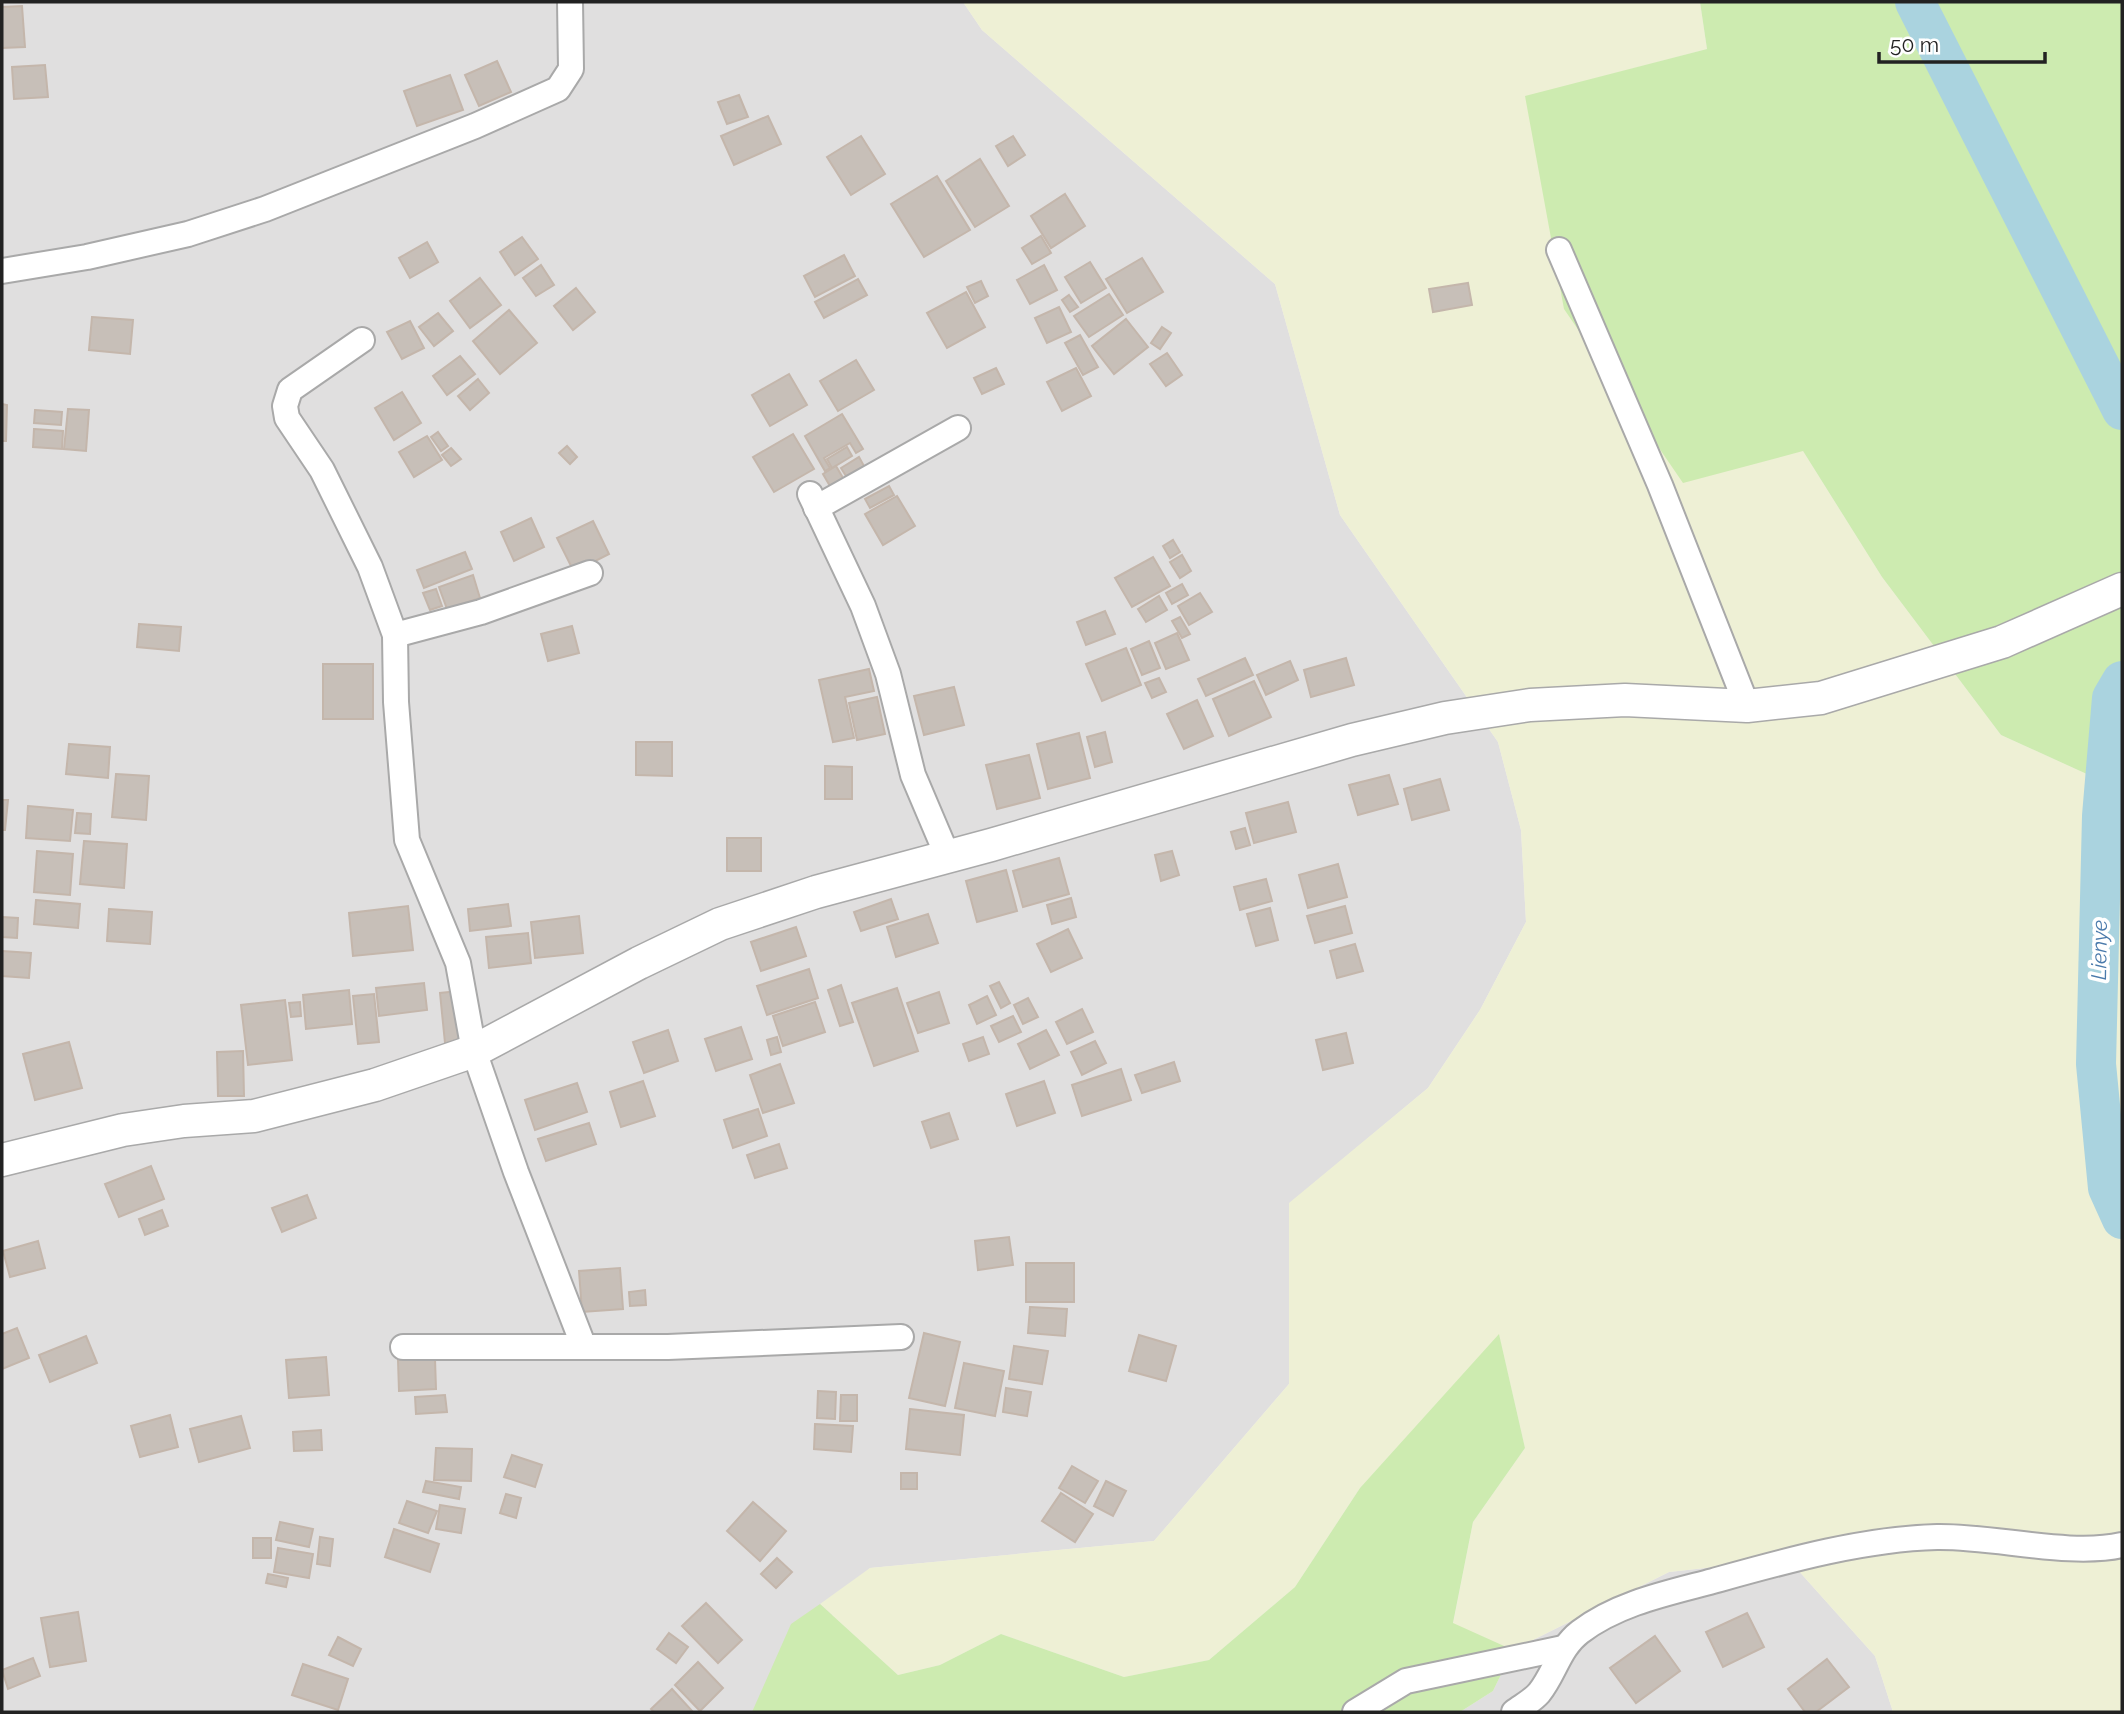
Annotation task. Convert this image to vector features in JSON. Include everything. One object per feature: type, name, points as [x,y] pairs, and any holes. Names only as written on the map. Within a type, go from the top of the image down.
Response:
[{"type":"street","points":[[2,271],[88,257],[188,234],[226,222],[475,126],[558,89],[571,69],[570,2]]},
{"type":"street","points":[[1559,250],[1660,485],[1747,706]]},
{"type":"street","points":[[362,340],[290,390],[285,406],[287,418],[322,470],[370,567],[395,635],[396,702],[407,840],[458,963],[474,1051],[516,1172],[584,1347]]},
{"type":"street","points":[[947,855],[913,775],[887,674],[863,606],[813,501],[958,428]]},
{"type":"street","points":[[395,635],[481,612],[590,573]]},
{"type":"street","points":[[2,1160],[123,1130],[184,1121],[254,1116],[375,1085],[474,1051],[639,963],[720,925],[817,892],[991,845],[1352,740],[1445,718],[1530,705],[1625,700],[1747,706],[1821,698],[1913,672],[2001,642],[2122,589]]},
{"type":"street","points":[[403,1347],[681,1347],[901,1337]]},
{"type":"street","points":[[1514,1712],[1537,1695],[1563,1648],[1579,1632],[1604,1616],[1647,1599],[1799,1558],[1926,1537],[1969,1536],[2081,1549],[2122,1545]]},
{"type":"street","points":[[1355,1712],[1406,1681],[1563,1648]]},
{"type":"shaded area","points":[[2,2],[963,2],[982,30],[1275,284],[1340,515],[1498,742],[1521,830],[1526,922],[1480,1010],[1428,1088],[1289,1204],[1289,1384],[1154,1541],[870,1568],[752,1712],[2,1712]]},
{"type":"shaded area","points":[[1788,1559],[1875,1656],[1893,1712],[1460,1712],[1493,1691],[1513,1650],[1669,1572]]},
{"type":"green space","points":[[963,2],[1700,2],[1707,49],[1525,97],[1803,451],[1882,577],[2001,735],[2122,790],[2122,1712],[1893,1712],[1875,1656],[1788,1559],[1669,1572],[1513,1650],[1453,1624],[1473,1522],[1525,1448],[1499,1335],[1360,1488],[1295,1587],[1209,1660],[1124,1677],[1001,1634],[940,1665],[898,1675],[820,1604],[870,1568],[1154,1541],[1289,1384],[1289,1203],[1428,1088],[1480,1010],[1526,922],[1521,830],[1498,742],[1340,515],[1275,284],[982,30]]},
{"type":"green space","points":[[1700,2],[2122,2],[2122,790],[2001,735],[1882,577],[1803,451],[1683,483],[1564,309],[1525,96],[1707,49]]},
{"type":"green space","points":[[1499,1334],[1525,1448],[1473,1522],[1453,1623],[1513,1650],[1493,1691],[1460,1712],[752,1712],[791,1624],[820,1604],[898,1675],[940,1665],[1001,1634],[1124,1677],[1209,1660],[1295,1587],[1360,1488]]},
{"type":"building","points":[[22,6],[25,47],[2,48],[2,7]]},
{"type":"building","points":[[497,61],[511,92],[479,106],[465,75]]},
{"type":"building","points":[[45,65],[48,97],[14,99],[12,67]]},
{"type":"building","points":[[450,75],[463,110],[417,126],[404,91]]},
{"type":"building","points":[[739,95],[748,117],[727,124],[718,102]]},
{"type":"building","points":[[768,116],[781,144],[734,165],[721,136]]},
{"type":"building","points":[[861,136],[885,174],[851,195],[827,157]]},
{"type":"building","points":[[1013,136],[1025,155],[1008,166],[996,146]]},
{"type":"building","points":[[980,159],[1009,206],[975,227],[946,181]]},
{"type":"building","points":[[937,176],[970,230],[924,257],[891,204]]},
{"type":"building","points":[[1065,194],[1085,226],[1051,248],[1031,216]]},
{"type":"building","points":[[1041,236],[1051,253],[1032,264],[1022,248]]},
{"type":"building","points":[[522,237],[538,259],[515,275],[500,252]]},
{"type":"building","points":[[427,242],[438,262],[410,278],[399,258]]},
{"type":"building","points":[[844,255],[855,276],[815,297],[804,276]]},
{"type":"building","points":[[1142,258],[1163,292],[1127,313],[1106,279]]},
{"type":"building","points":[[1090,262],[1106,288],[1081,303],[1065,277]]},
{"type":"building","points":[[541,265],[554,285],[536,296],[523,278]]},
{"type":"building","points":[[1044,265],[1057,290],[1030,304],[1017,280]]},
{"type":"building","points":[[480,278],[501,305],[470,328],[450,301]]},
{"type":"building","points":[[858,279],[867,295],[824,318],[815,302]]},
{"type":"building","points":[[981,281],[988,296],[975,303],[967,287]]},
{"type":"building","points":[[1468,283],[1472,305],[1433,312],[1429,289]]},
{"type":"building","points":[[576,288],[595,312],[573,330],[554,306]]},
{"type":"building","points":[[966,292],[985,327],[947,348],[927,313]]},
{"type":"building","points":[[1109,294],[1123,315],[1089,337],[1074,316]]},
{"type":"building","points":[[1069,295],[1078,307],[1070,312],[1062,300]]},
{"type":"building","points":[[1059,307],[1071,332],[1047,343],[1035,318]]},
{"type":"building","points":[[509,310],[537,343],[500,374],[473,341]]},
{"type":"building","points":[[438,313],[453,331],[434,346],[419,327]]},
{"type":"building","points":[[92,317],[133,320],[130,354],[89,350]]},
{"type":"building","points":[[1126,319],[1148,347],[1114,374],[1092,346]]},
{"type":"building","points":[[410,321],[424,348],[402,359],[387,332]]},
{"type":"building","points":[[1162,327],[1171,333],[1160,349],[1151,343]]},
{"type":"building","points":[[1080,335],[1098,367],[1083,375],[1065,343]]},
{"type":"building","points":[[1167,353],[1182,375],[1166,386],[1150,364]]},
{"type":"building","points":[[460,356],[475,374],[447,395],[433,376]]},
{"type":"building","points":[[856,360],[874,390],[838,411],[820,381]]},
{"type":"building","points":[[996,368],[1004,384],[982,394],[974,378]]},
{"type":"building","points":[[1076,368],[1091,396],[1062,411],[1047,382]]},
{"type":"building","points":[[789,374],[807,405],[770,426],[752,395]]},
{"type":"building","points":[[478,379],[489,393],[470,410],[458,396]]},
{"type":"building","points":[[402,392],[421,423],[394,440],[375,408]]},
{"type":"building","points":[[2,404],[7,405],[6,441],[2,441]]},
{"type":"building","points":[[68,409],[89,410],[86,451],[64,449]]},
{"type":"building","points":[[35,410],[62,412],[61,425],[34,423]]},
{"type":"building","points":[[842,414],[863,449],[856,453],[850,443],[824,458],[830,468],[825,471],[805,436]]},
{"type":"building","points":[[34,429],[63,431],[62,449],[33,447]]},
{"type":"building","points":[[438,432],[448,446],[441,451],[431,437]]},
{"type":"building","points":[[793,434],[814,469],[774,492],[753,457]]},
{"type":"building","points":[[427,436],[442,460],[414,477],[399,452]]},
{"type":"building","points":[[567,446],[577,457],[570,464],[559,453]]},
{"type":"building","points":[[847,447],[852,456],[832,468],[827,459]]},
{"type":"building","points":[[451,448],[461,459],[451,466],[442,455]]},
{"type":"building","points":[[859,457],[864,466],[846,476],[841,468]]},
{"type":"building","points":[[836,466],[843,478],[830,486],[823,474]]},
{"type":"building","points":[[889,486],[894,495],[870,508],[865,499]]},
{"type":"building","points":[[897,496],[915,526],[883,545],[865,514]]},
{"type":"building","points":[[531,518],[544,547],[514,561],[501,532]]},
{"type":"building","points":[[593,521],[609,554],[574,572],[557,538]]},
{"type":"building","points":[[1173,540],[1180,552],[1170,558],[1163,546]]},
{"type":"building","points":[[465,552],[472,569],[424,588],[417,570]]},
{"type":"building","points":[[1182,555],[1191,571],[1180,578],[1170,562]]},
{"type":"building","points":[[1153,557],[1170,586],[1132,607],[1115,578]]},
{"type":"building","points":[[473,575],[480,598],[447,609],[439,587]]},
{"type":"building","points":[[1182,584],[1188,595],[1172,604],[1166,593]]},
{"type":"building","points":[[436,589],[442,606],[430,610],[423,593]]},
{"type":"building","points":[[1200,593],[1212,612],[1189,625],[1178,606]]},
{"type":"building","points":[[1159,596],[1167,610],[1146,622],[1138,609]]},
{"type":"building","points":[[1105,611],[1115,634],[1086,645],[1077,622]]},
{"type":"building","points":[[1180,617],[1190,634],[1182,638],[1172,621]]},
{"type":"building","points":[[139,624],[181,627],[179,651],[137,647]]},
{"type":"building","points":[[572,626],[579,653],[548,661],[541,634]]},
{"type":"building","points":[[1177,633],[1189,660],[1166,669],[1155,643]]},
{"type":"building","points":[[1149,641],[1160,668],[1142,675],[1131,649]]},
{"type":"building","points":[[1126,648],[1141,685],[1102,701],[1086,664]]},
{"type":"building","points":[[1245,658],[1253,675],[1206,696],[1198,679]]},
{"type":"building","points":[[1346,658],[1354,685],[1311,697],[1304,670]]},
{"type":"building","points":[[1290,661],[1298,680],[1266,695],[1257,675]]},
{"type":"building","points":[[323,664],[373,664],[373,719],[323,719]]},
{"type":"building","points":[[869,669],[874,691],[845,697],[854,738],[833,742],[819,680]]},
{"type":"building","points":[[1159,678],[1166,692],[1152,698],[1145,683]]},
{"type":"building","points":[[1254,681],[1271,717],[1229,736],[1213,699]]},
{"type":"building","points":[[954,687],[964,725],[924,735],[914,696]]},
{"type":"building","points":[[877,697],[885,734],[857,740],[849,703]]},
{"type":"building","points":[[1197,700],[1213,736],[1184,749],[1167,714]]},
{"type":"building","points":[[1105,732],[1112,762],[1095,767],[1087,737]]},
{"type":"building","points":[[1079,733],[1090,778],[1048,789],[1037,744]]},
{"type":"building","points":[[636,742],[672,742],[672,776],[636,775]]},
{"type":"building","points":[[69,744],[110,747],[108,778],[66,774]]},
{"type":"building","points":[[1029,755],[1040,798],[997,809],[986,765]]},
{"type":"building","points":[[825,766],[852,767],[852,799],[825,799]]},
{"type":"building","points":[[116,774],[149,776],[146,820],[112,817]]},
{"type":"building","points":[[1389,775],[1398,804],[1358,815],[1349,785]]},
{"type":"building","points":[[1440,779],[1449,810],[1412,820],[1404,789]]},
{"type":"building","points":[[2,800],[8,800],[5,830],[2,830]]},
{"type":"building","points":[[1288,802],[1296,832],[1254,843],[1246,813]]},
{"type":"building","points":[[28,806],[73,810],[70,841],[26,838]]},
{"type":"building","points":[[77,813],[91,814],[90,834],[75,833]]},
{"type":"building","points":[[1245,828],[1250,845],[1236,849],[1231,832]]},
{"type":"building","points":[[727,838],[761,838],[761,871],[727,871]]},
{"type":"building","points":[[84,841],[127,844],[124,888],[80,884]]},
{"type":"building","points":[[37,851],[73,854],[70,895],[34,892]]},
{"type":"building","points":[[1172,851],[1179,875],[1161,881],[1155,855]]},
{"type":"building","points":[[1059,858],[1069,894],[1023,907],[1013,871]]},
{"type":"building","points":[[1338,864],[1347,897],[1308,908],[1299,875]]},
{"type":"building","points":[[1006,870],[1017,911],[977,922],[966,881]]},
{"type":"building","points":[[1266,879],[1272,901],[1240,910],[1234,887]]},
{"type":"building","points":[[1071,898],[1076,917],[1052,924],[1047,905]]},
{"type":"building","points":[[891,899],[898,919],[861,931],[854,912]]},
{"type":"building","points":[[36,900],[80,904],[78,928],[34,924]]},
{"type":"building","points":[[508,904],[511,926],[470,931],[468,909]]},
{"type":"building","points":[[408,906],[413,950],[353,956],[349,913]]},
{"type":"building","points":[[1345,906],[1352,933],[1315,943],[1307,916]]},
{"type":"building","points":[[1270,908],[1278,940],[1256,946],[1247,914]]},
{"type":"building","points":[[109,909],[152,912],[150,944],[107,941]]},
{"type":"building","points":[[928,914],[938,943],[896,957],[887,927]]},
{"type":"building","points":[[579,916],[583,953],[535,958],[531,922]]},
{"type":"building","points":[[2,917],[18,918],[17,938],[2,937]]},
{"type":"building","points":[[796,927],[806,956],[761,971],[751,942]]},
{"type":"building","points":[[1068,929],[1082,958],[1051,972],[1037,944]]},
{"type":"building","points":[[528,933],[531,963],[489,968],[486,937]]},
{"type":"building","points":[[1355,944],[1363,971],[1337,978],[1330,951]]},
{"type":"building","points":[[2,951],[31,953],[29,978],[2,976]]},
{"type":"building","points":[[809,969],[818,998],[767,1015],[757,986]]},
{"type":"building","points":[[999,982],[1010,1003],[1001,1008],[990,986]]},
{"type":"building","points":[[424,983],[427,1010],[379,1016],[376,988]]},
{"type":"building","points":[[841,985],[853,1022],[840,1026],[828,990]]},
{"type":"building","points":[[897,988],[918,1051],[874,1066],[852,1003]]},
{"type":"building","points":[[349,990],[352,1024],[306,1029],[303,995]]},
{"type":"building","points":[[458,991],[463,1041],[445,1043],[440,993]]},
{"type":"building","points":[[939,992],[949,1023],[918,1033],[907,1003]]},
{"type":"building","points":[[374,994],[379,1042],[358,1044],[353,996]]},
{"type":"building","points":[[987,996],[996,1015],[977,1024],[969,1005]]},
{"type":"building","points":[[1028,998],[1038,1017],[1023,1024],[1014,1005]]},
{"type":"building","points":[[285,1000],[292,1060],[248,1065],[241,1005]]},
{"type":"building","points":[[300,1002],[301,1016],[291,1017],[289,1003]]},
{"type":"building","points":[[815,1002],[825,1032],[783,1046],[773,1016]]},
{"type":"building","points":[[1082,1009],[1093,1032],[1067,1044],[1056,1022]]},
{"type":"building","points":[[1013,1016],[1021,1032],[999,1042],[991,1026]]},
{"type":"building","points":[[741,1027],[752,1059],[716,1071],[705,1039]]},
{"type":"building","points":[[668,1030],[678,1061],[644,1073],[633,1042]]},
{"type":"building","points":[[1046,1030],[1059,1055],[1030,1069],[1018,1044]]},
{"type":"building","points":[[1346,1033],[1353,1063],[1323,1070],[1316,1040]]},
{"type":"building","points":[[777,1037],[781,1052],[771,1055],[767,1040]]},
{"type":"building","points":[[983,1037],[989,1054],[969,1061],[963,1044]]},
{"type":"building","points":[[1095,1041],[1106,1063],[1082,1075],[1071,1052]]},
{"type":"building","points":[[69,1042],[82,1088],[35,1100],[23,1054]]},
{"type":"building","points":[[243,1051],[244,1096],[218,1096],[217,1052]]},
{"type":"building","points":[[1174,1062],[1180,1081],[1142,1093],[1135,1075]]},
{"type":"building","points":[[780,1064],[794,1103],[763,1113],[750,1075]]},
{"type":"building","points":[[1121,1069],[1131,1100],[1082,1116],[1072,1085]]},
{"type":"building","points":[[643,1081],[655,1116],[621,1127],[610,1092]]},
{"type":"building","points":[[1044,1081],[1055,1113],[1017,1126],[1006,1094]]},
{"type":"building","points":[[577,1083],[587,1112],[535,1130],[525,1100]]},
{"type":"building","points":[[758,1109],[767,1136],[733,1148],[724,1120]]},
{"type":"building","points":[[949,1113],[958,1139],[931,1148],[922,1122]]},
{"type":"building","points":[[589,1123],[596,1144],[546,1161],[538,1139]]},
{"type":"building","points":[[779,1144],[787,1168],[755,1178],[747,1155]]},
{"type":"building","points":[[151,1166],[164,1199],[119,1217],[105,1184]]},
{"type":"building","points":[[307,1195],[316,1218],[282,1232],[272,1208]]},
{"type":"building","points":[[162,1210],[168,1226],[145,1235],[139,1219]]},
{"type":"building","points":[[1009,1237],[1013,1265],[978,1270],[975,1241]]},
{"type":"building","points":[[38,1241],[45,1268],[10,1277],[3,1251]]},
{"type":"building","points":[[1026,1263],[1074,1263],[1074,1302],[1026,1302]]},
{"type":"building","points":[[620,1268],[623,1309],[582,1312],[579,1271]]},
{"type":"building","points":[[645,1290],[646,1305],[630,1306],[629,1292]]},
{"type":"building","points":[[1030,1307],[1067,1309],[1065,1336],[1028,1333]]},
{"type":"building","points":[[17,1328],[29,1358],[2,1369],[2,1334]]},
{"type":"building","points":[[924,1333],[960,1342],[945,1406],[909,1398]]},
{"type":"building","points":[[1139,1335],[1176,1346],[1166,1381],[1129,1371]]},
{"type":"building","points":[[86,1336],[97,1363],[50,1382],[39,1355]]},
{"type":"building","points":[[1014,1346],[1048,1351],[1042,1384],[1009,1379]]},
{"type":"building","points":[[326,1357],[329,1395],[289,1398],[286,1360]]},
{"type":"building","points":[[435,1359],[436,1389],[399,1391],[398,1360]]},
{"type":"building","points":[[964,1363],[1004,1371],[995,1416],[955,1408]]},
{"type":"building","points":[[1006,1388],[1031,1392],[1027,1416],[1003,1412]]},
{"type":"building","points":[[818,1391],[836,1392],[835,1419],[817,1418]]},
{"type":"building","points":[[445,1395],[447,1412],[416,1414],[415,1397]]},
{"type":"building","points":[[841,1395],[857,1395],[857,1421],[840,1421]]},
{"type":"building","points":[[910,1409],[964,1415],[960,1455],[906,1449]]},
{"type":"building","points":[[170,1415],[178,1447],[140,1457],[131,1426]]},
{"type":"building","points":[[241,1416],[250,1448],[199,1462],[190,1429]]},
{"type":"building","points":[[815,1424],[853,1426],[851,1452],[814,1449]]},
{"type":"building","points":[[321,1430],[322,1450],[294,1451],[293,1432]]},
{"type":"building","points":[[436,1448],[472,1449],[471,1481],[434,1480]]},
{"type":"building","points":[[512,1455],[542,1465],[535,1487],[504,1477]]},
{"type":"building","points":[[1072,1466],[1098,1481],[1085,1503],[1059,1488]]},
{"type":"building","points":[[901,1473],[917,1473],[917,1489],[901,1489]]},
{"type":"building","points":[[426,1481],[461,1487],[459,1499],[423,1492]]},
{"type":"building","points":[[1106,1481],[1126,1491],[1113,1516],[1094,1506]]},
{"type":"building","points":[[1061,1493],[1093,1514],[1075,1542],[1042,1521]]},
{"type":"building","points":[[506,1494],[521,1498],[516,1518],[500,1513]]},
{"type":"building","points":[[407,1501],[437,1511],[428,1533],[399,1523]]},
{"type":"building","points":[[753,1502],[786,1531],[760,1561],[727,1531]]},
{"type":"building","points":[[440,1505],[465,1509],[461,1533],[436,1529]]},
{"type":"building","points":[[280,1522],[313,1529],[309,1547],[276,1540]]},
{"type":"building","points":[[394,1529],[439,1544],[430,1572],[385,1557]]},
{"type":"building","points":[[320,1537],[333,1539],[330,1566],[317,1564]]},
{"type":"building","points":[[253,1538],[271,1538],[271,1558],[253,1558]]},
{"type":"building","points":[[278,1548],[313,1554],[309,1578],[274,1572]]},
{"type":"building","points":[[777,1558],[792,1572],[776,1588],[761,1574]]},
{"type":"building","points":[[268,1574],[288,1578],[286,1587],[266,1583]]},
{"type":"building","points":[[706,1603],[742,1640],[718,1663],[682,1626]]},
{"type":"building","points":[[78,1612],[86,1661],[50,1667],[41,1618]]},
{"type":"building","points":[[1747,1613],[1764,1647],[1723,1667],[1706,1632]]},
{"type":"building","points":[[669,1633],[688,1647],[676,1663],[657,1649]]},
{"type":"building","points":[[1655,1636],[1680,1671],[1636,1703],[1610,1668]]},
{"type":"building","points":[[338,1637],[361,1649],[353,1666],[329,1655]]},
{"type":"building","points":[[33,1658],[40,1676],[8,1689],[2,1670]]},
{"type":"building","points":[[1827,1659],[1849,1687],[1816,1712],[1805,1712],[1788,1689]]},
{"type":"building","points":[[698,1662],[723,1688],[700,1711],[675,1685]]},
{"type":"building","points":[[303,1664],[348,1679],[338,1710],[292,1695]]},
{"type":"building","points":[[672,1689],[693,1712],[654,1712],[651,1709]]},
{"type":"waterway","points":[[1915,2],[2122,410]]},
{"type":"waterway","name":"Lienye","points":[[2122,681],[2112,698],[2102,816],[2096,1064],[2108,1188],[2122,1219]]}]
